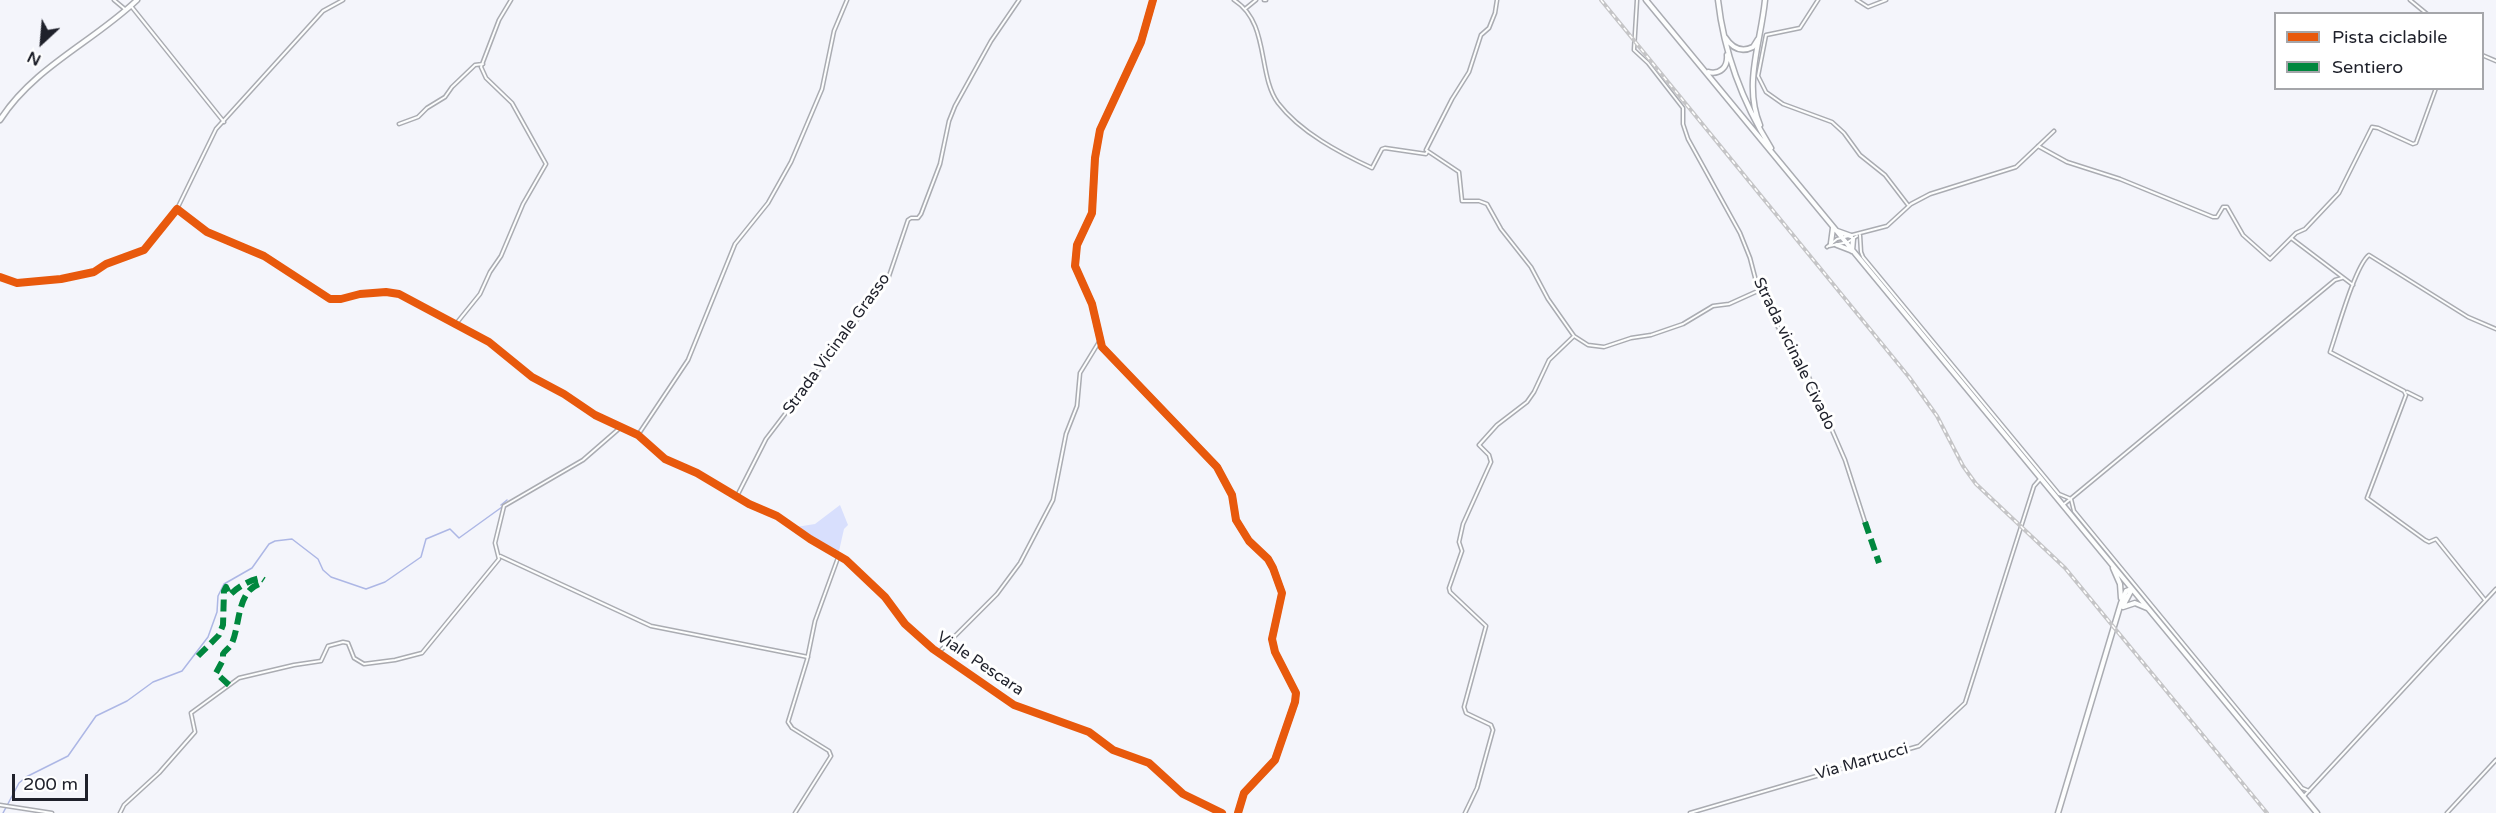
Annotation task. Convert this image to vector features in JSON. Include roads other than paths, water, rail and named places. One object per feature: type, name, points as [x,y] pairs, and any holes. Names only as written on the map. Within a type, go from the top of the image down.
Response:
[{"type":"main road","points":[[0,120],[18,96],[42,72],[137,0]]},
{"type":"main road","points":[[1153,0],[1140,42],[1100,130],[1095,158],[1092,213],[1076,250],[1075,266],[1092,304],[1099,342],[1217,467],[1232,495],[1236,520],[1249,541],[1268,559],[1281,589],[1272,639],[1279,661],[1296,693],[1295,702],[1275,760],[1244,794],[1238,813]]},
{"type":"main road","points":[[1646,0],[2318,813]]},
{"type":"main road","points":[[1718,0],[1725,40],[1741,91],[1764,137],[1781,164]]},
{"type":"main road","points":[[1764,137],[1755,113],[1752,91],[1765,0]]},
{"type":"main road","points":[[1723,32],[1730,44],[1741,50],[1753,47],[1760,33]]},
{"type":"main road","points":[[1705,70],[1717,73],[1726,66],[1725,40]]},
{"type":"main road","points":[[1834,229],[1855,236],[1854,253]]},
{"type":"main road","points":[[1829,245],[1834,229]]},
{"type":"main road","points":[[1837,244],[1854,253]]},
{"type":"main road","points":[[2109,560],[2120,584],[2122,605]]},
{"type":"main road","points":[[2058,813],[2126,591],[2132,589]]},
{"type":"main road","points":[[2122,605],[2138,604],[2154,615]]},
{"type":"street","points":[[114,0],[126,10]]},
{"type":"street","points":[[0,277],[17,283],[61,279],[90,273],[106,264],[144,250],[177,209],[216,129],[323,11],[342,0]]},
{"type":"street","points":[[455,326],[480,294],[501,256],[523,204],[546,164],[512,103],[486,78],[482,68],[499,20],[511,0]]},
{"type":"street","points":[[638,435],[688,360],[735,244],[768,203],[791,162],[822,88],[834,31],[847,0]]},
{"type":"street","name":"Strada Vicinale Grasso","points":[[737,496],[766,439],[888,279],[908,220],[918,218],[921,214],[940,164],[949,121],[955,106],[991,41],[1019,0]]},
{"type":"street","points":[[1234,0],[1256,29],[1277,100],[1301,126],[1372,168],[1383,148],[1428,153],[1459,172],[1462,201],[1482,201],[1487,204],[1501,229],[1531,267],[1548,299],[1574,336],[1588,345],[1604,347],[1680,325],[1713,306],[1728,304],[1760,290]]},
{"type":"street","points":[[1243,9],[1256,0]]},
{"type":"street","points":[[1428,153],[1448,107],[1469,72],[1481,35],[1491,25],[1497,0]]},
{"type":"street","name":"Strada vicinale Civado","points":[[1636,0],[1634,50],[1648,63],[1683,108],[1682,120],[1688,139],[1746,244],[1760,290],[1780,330],[1805,368],[1845,460],[1865,522]]},
{"type":"street","points":[[1818,0],[1800,28],[1766,35],[1758,76],[1766,92],[1783,104],[1832,122],[1860,154],[1885,175],[1908,206]]},
{"type":"street","points":[[1857,0],[1868,7],[1886,0]]},
{"type":"street","points":[[2410,0],[2425,12]]},
{"type":"street","points":[[131,6],[224,122]]},
{"type":"street","points":[[399,123],[418,117],[427,108],[441,100],[475,65],[483,64]]},
{"type":"street","points":[[2038,146],[2067,162],[2120,179],[2213,217],[2217,217],[2223,207],[2227,207],[2243,235],[2270,259],[2291,237],[2305,229],[2338,193],[2372,127],[2413,144],[2416,142],[2435,90]]},
{"type":"street","points":[[1829,245],[1887,226],[1908,206],[1930,194],[2013,168],[2054,131]]},
{"type":"street","name":"Viale Pescara","points":[[177,209],[207,232],[264,256],[330,298],[340,299],[360,294],[386,292],[399,294],[455,326],[489,342],[538,381],[638,435],[665,459],[698,473],[749,504],[777,516],[810,539],[839,555],[885,597],[905,624],[938,653],[1014,705],[1089,732],[1113,750],[1149,763],[1183,794],[1195,802],[1222,813]]},
{"type":"street","points":[[1855,236],[1863,257],[2059,494],[2071,499]]},
{"type":"street","points":[[2291,237],[2353,285]]},
{"type":"street","points":[[1829,245],[1844,241]]},
{"type":"street","points":[[2421,399],[2331,354],[2353,285],[2365,259],[2370,255],[2468,316],[2496,329]]},
{"type":"street","points":[[2063,505],[2335,280],[2342,278]]},
{"type":"street","points":[[1466,813],[1477,788],[1493,730],[1491,725],[1466,713],[1464,707],[1486,626],[1450,592],[1449,588],[1462,551],[1460,539],[1463,524],[1491,462],[1489,455],[1480,447],[1480,442],[1527,402],[1551,358],[1574,336]]},
{"type":"street","points":[[938,653],[997,594],[1020,563],[1053,500],[1066,434],[1077,406],[1080,373],[1099,342]]},
{"type":"street","points":[[2404,391],[2406,395],[2367,498],[2425,540],[2429,542],[2436,539],[2485,600]]},
{"type":"street","points":[[621,427],[583,460],[504,506],[495,543],[500,556],[651,626],[808,657]]},
{"type":"street","name":"Via Martucci","points":[[1690,813],[1919,746],[1965,703],[2034,486],[2040,478]]},
{"type":"street","points":[[2071,499],[2074,511],[2302,788],[2308,791]]},
{"type":"street","points":[[795,813],[831,756],[829,751],[789,724],[808,657],[815,621],[839,555]]},
{"type":"street","points":[[120,813],[124,805],[159,773],[195,732],[191,713],[236,680],[288,666],[321,662],[328,646],[343,642],[348,643],[354,658],[364,664],[396,660],[422,653],[471,597],[500,556]]},
{"type":"street","points":[[2304,796],[2496,589]]},
{"type":"street","points":[[2447,813],[2496,760]]},
{"type":"street","points":[[0,805],[52,813]]},
{"type":"waterway","points":[[501,505],[507,500]]},
{"type":"waterway","points":[[3,813],[19,783],[26,777],[68,756],[96,716],[127,701],[153,682],[182,671],[208,637],[217,612],[218,596],[224,584],[252,568],[269,544],[292,539],[318,559],[323,570],[331,577],[366,589],[385,582],[421,557],[426,539],[450,529],[459,538],[502,507]]},
{"type":"railway","points":[[1601,0],[1909,377],[1937,416],[1963,466],[1976,484],[2065,568],[2267,813]]}]
